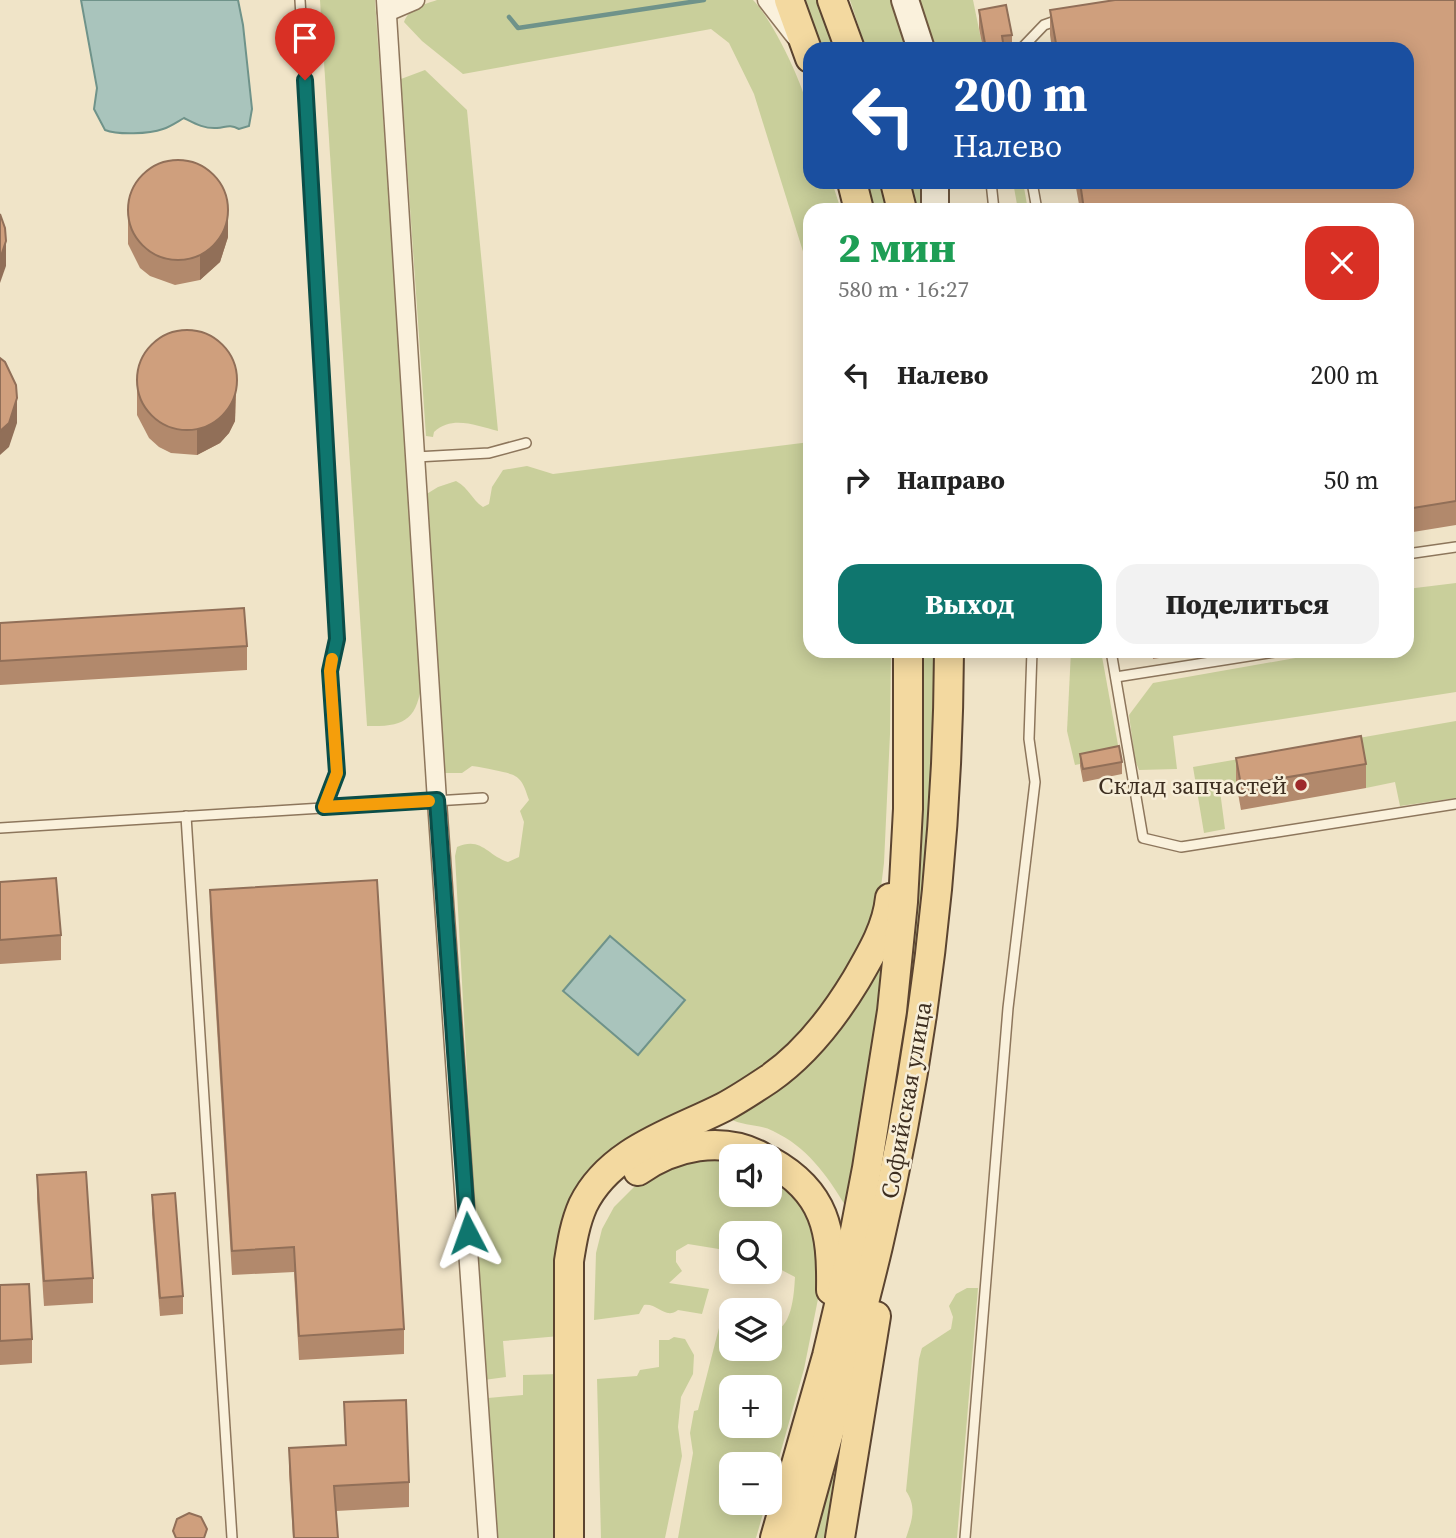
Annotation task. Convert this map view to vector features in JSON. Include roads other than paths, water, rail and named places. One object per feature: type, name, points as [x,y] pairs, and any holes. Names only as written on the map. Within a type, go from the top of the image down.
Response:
[{"type":"main road","points":[[789,0],[804,42]]},
{"type":"main road","points":[[832,0],[847,42]]},
{"type":"main road","name":"Софийская улица","points":[[775,1538],[827,1356],[867,1168],[892,1011],[903,902],[908,809],[908,658]]},
{"type":"main road","name":"Софийская улица","points":[[800,1538],[878,1247],[918,1051],[933,940],[949,719],[949,658]]},
{"type":"main road","points":[[569,1538],[569,1261],[574,1228],[584,1204],[616,1164],[630,1153],[726,1106],[770,1078],[813,1039],[850,989],[880,933],[889,908],[895,860],[908,809]]},
{"type":"main road","points":[[587,1538],[585,1270],[589,1245],[602,1209],[633,1174],[652,1161],[678,1151],[699,1146],[719,1146]]},
{"type":"main road","points":[[782,1168],[814,1198],[828,1231],[831,1289],[827,1356]]},
{"type":"main road","points":[[840,1538],[878,1303],[878,1247]]},
{"type":"street","points":[[415,0],[387,6],[437,800],[488,1538]]},
{"type":"street","points":[[766,0],[803,48]]},
{"type":"street","points":[[905,0],[919,42]]},
{"type":"lane","points":[[300,0],[337,639],[330,671],[337,773],[324,807]]},
{"type":"lane","points":[[1026,42],[1044,25],[1069,17]]},
{"type":"lane","points":[[416,457],[489,453],[526,443]]},
{"type":"lane","points":[[1414,553],[1456,547]]},
{"type":"lane","points":[[965,1538],[1008,1008],[1035,782],[1029,739],[1032,658]]},
{"type":"lane","points":[[1112,658],[1143,838],[1181,847],[1456,804]]},
{"type":"lane","points":[[1116,677],[1231,658]]},
{"type":"lane","points":[[0,828],[483,798]]},
{"type":"lane","points":[[186,816],[232,1538]]},
{"type":"water","points":[[81,0],[238,0],[252,109],[249,126],[239,129],[230,126],[208,128],[184,118],[166,128],[150,132],[125,133],[105,130],[94,109],[97,88]]},
{"type":"water","points":[[610,936],[685,1000],[638,1055],[563,991]]},
{"type":"waterway","points":[[509,17],[518,28],[704,0]]},
{"type":"place","name":"Склад запчастей","points":[[1301,785]]}]
